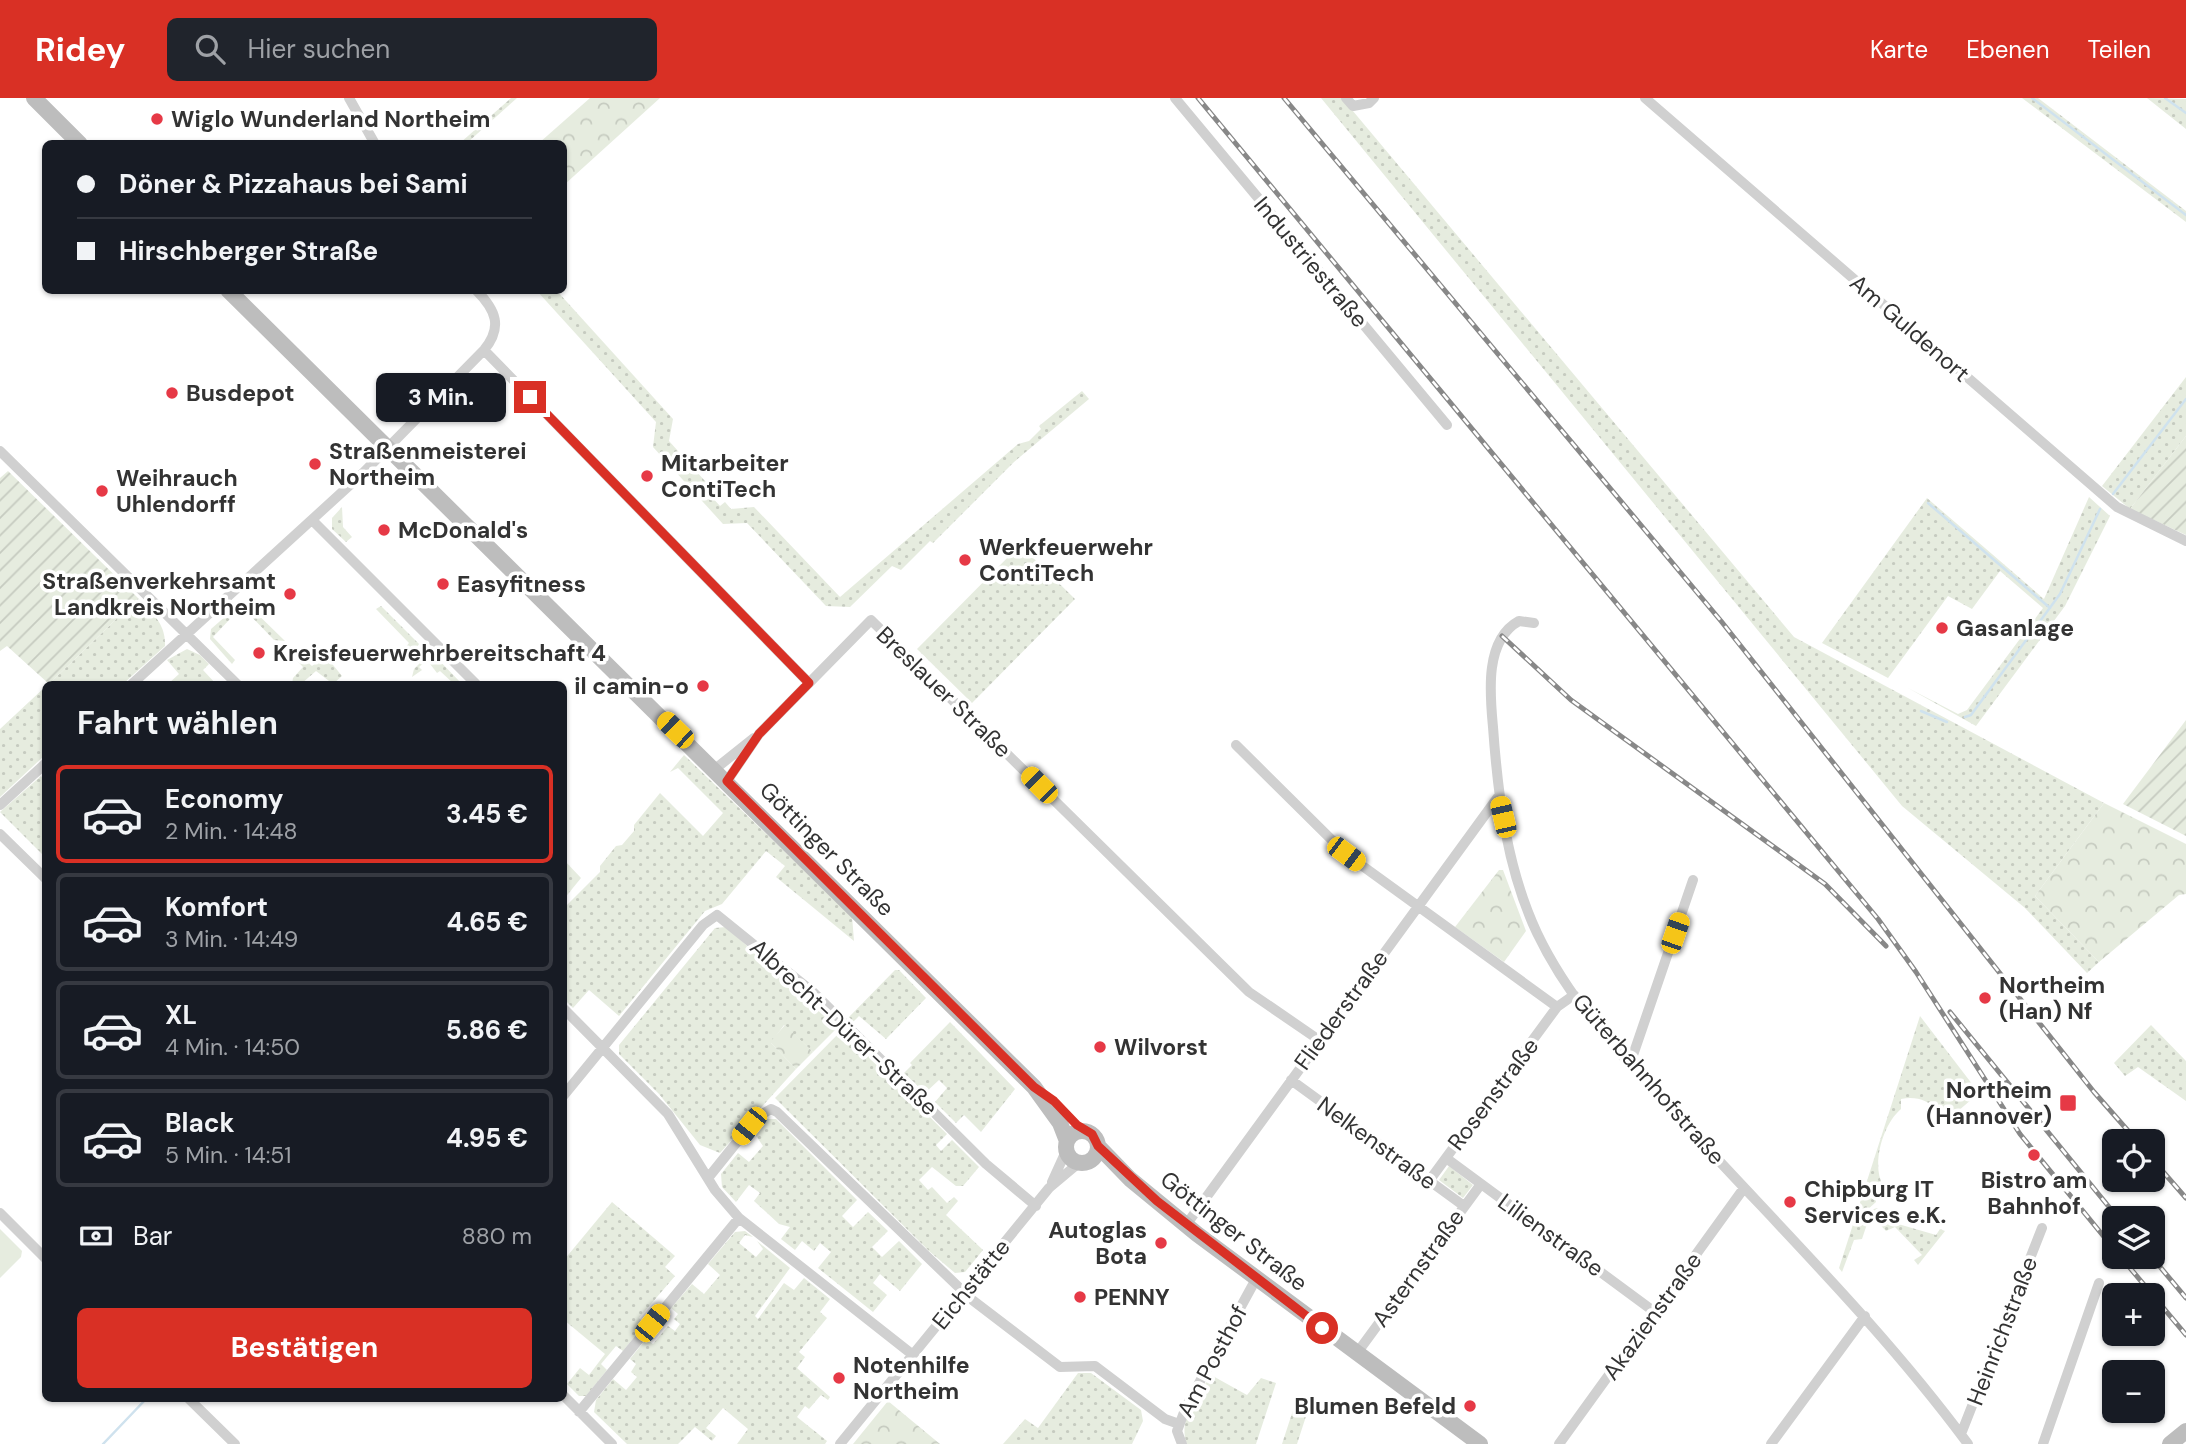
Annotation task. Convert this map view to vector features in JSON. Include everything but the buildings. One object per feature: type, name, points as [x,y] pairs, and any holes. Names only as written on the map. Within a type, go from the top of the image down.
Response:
[{"type":"main road","points":[[34,98],[76,140]]},
{"type":"main road","name":"Göttinger Straße","points":[[232,294],[1034,1087],[1093,1135],[1089,1156]]},
{"type":"main road","name":"Göttinger Straße","points":[[1034,1087],[1060,1123],[1073,1159],[1089,1156],[1130,1179],[1256,1279],[1477,1443]]},
{"type":"main road","points":[[1067,1145],[1075,1133],[1086,1131]]},
{"type":"main road","points":[[2171,1444],[2186,1431]]},
{"type":"street","points":[[349,98],[373,140]]},
{"type":"street","name":"Industriestraße","points":[[1175,98],[1447,425]]},
{"type":"street","points":[[1346,98],[1353,106],[1369,103],[1374,98]]},
{"type":"street","name":"Am Guldenort","points":[[1644,98],[2117,507],[2186,541]]},
{"type":"street","points":[[135,681],[312,520],[484,351],[496,331],[496,321],[489,304],[480,294]]},
{"type":"street","points":[[484,351],[809,683]]},
{"type":"street","points":[[0,451],[234,681]]},
{"type":"street","points":[[312,520],[473,681]]},
{"type":"street","name":"Breslauer Straße","points":[[727,781],[759,734],[871,620],[1250,992],[1319,1040]]},
{"type":"street","name":"Güterbahnhofstraße","points":[[1534,623],[1519,621],[1510,628],[1490,670],[1498,797],[1514,866],[1536,930],[1574,995],[1630,1064],[1865,1316],[1965,1439]]},
{"type":"street","name":"Breslauer Straße","points":[[715,769],[734,750],[759,734]]},
{"type":"street","points":[[1236,745],[1346,854],[1557,1007]]},
{"type":"street","points":[[0,805],[42,767]]},
{"type":"street","name":"Fliederstraße","points":[[1186,1225],[1498,797]]},
{"type":"street","points":[[0,834],[42,875]]},
{"type":"street","points":[[1630,1064],[1693,880]]},
{"type":"street","name":"Albrecht-Dürer-Straße","points":[[603,1047],[706,921],[714,915],[721,916],[814,993],[986,1164],[1036,1206]]},
{"type":"street","name":"Rosenstraße","points":[[1429,1181],[1557,1007],[1574,995]]},
{"type":"street","points":[[567,1012],[668,1114],[722,1200],[739,1218],[913,1355]]},
{"type":"street","points":[[567,1091],[603,1047]]},
{"type":"street","name":"Nelkenstraße","points":[[1291,1080],[1464,1206]]},
{"type":"street","points":[[708,1178],[757,1117],[771,1109],[778,1112],[964,1292],[1056,1364],[1065,1368],[1095,1366],[1165,1419],[1179,1424]]},
{"type":"street","name":"Eichstätte","points":[[840,1444],[1036,1206],[1049,1188],[1067,1145]]},
{"type":"street","name":"Eichstätte","points":[[1049,1188],[1089,1156]]},
{"type":"street","name":"Lilienstraße","points":[[1446,1157],[1656,1312]]},
{"type":"street","name":"Asternstraße","points":[[1356,1353],[1481,1184]]},
{"type":"street","name":"Akazienstraße","points":[[1559,1444],[1744,1188]]},
{"type":"street","points":[[0,1213],[42,1255]]},
{"type":"street","points":[[579,1412],[739,1218]]},
{"type":"street","name":"Heinrichstraße","points":[[1965,1439],[2042,1228]]},
{"type":"street","name":"Am Posthof","points":[[1182,1444],[1179,1424],[1256,1279]]},
{"type":"street","points":[[2043,1444],[2099,1283]]},
{"type":"street","points":[[1771,1444],[1865,1316]]},
{"type":"street","points":[[567,1399],[612,1444]]},
{"type":"street","points":[[192,1402],[235,1444]]},
{"type":"green space","points":[[511,98],[517,98],[470,140],[463,140]]},
{"type":"green space","points":[[590,98],[660,98],[567,182],[567,140],[542,140]]},
{"type":"green space","points":[[1321,98],[1342,98],[1794,637],[2104,803],[2035,896],[2099,962],[2087,973],[2025,908],[1902,806]]},
{"type":"green space","points":[[2022,98],[2038,98],[2186,211],[2186,222]]},
{"type":"green space","points":[[2147,98],[2186,99],[2186,129]]},
{"type":"green space","points":[[540,294],[560,294],[673,419],[669,441],[714,491],[710,495],[720,506],[725,502],[731,509],[754,507],[840,597],[1018,444],[1029,441],[1041,429],[1039,426],[1082,391],[1089,399],[1014,462],[933,543],[930,541],[901,570],[892,566],[850,607],[826,606],[747,523],[723,524],[653,447],[656,422]]},
{"type":"green space","points":[[2186,377],[2186,436],[2130,509],[2102,486]]},
{"type":"green space","points":[[2186,436],[2186,535],[2130,509]]},
{"type":"green space","points":[[8,471],[138,598],[52,681],[46,681],[7,646],[0,651],[0,478]]},
{"type":"green space","points":[[2089,497],[2110,516],[2065,606],[1976,726],[1908,688],[1958,714],[1967,710],[2043,608],[2000,571],[1972,609],[1948,596],[1888,678],[1822,643],[1927,498],[2044,599]]},
{"type":"green space","points":[[342,507],[343,527],[352,537],[346,542],[332,529],[332,518]]},
{"type":"green space","points":[[1020,545],[1075,599],[972,703],[917,649]]},
{"type":"green space","points":[[138,598],[161,625],[165,646],[126,681],[52,681]]},
{"type":"green space","points":[[242,603],[247,604],[285,641],[274,640],[243,608],[237,613],[236,607]]},
{"type":"green space","points":[[381,606],[419,644],[413,654],[405,648],[409,643],[376,609]]},
{"type":"green space","points":[[227,615],[230,619],[213,637],[235,660],[232,664],[210,639],[211,629]]},
{"type":"green space","points":[[291,647],[312,666],[325,655],[342,676],[336,681],[329,681],[316,671],[304,681],[292,681],[303,667],[288,651]]},
{"type":"green space","points":[[187,649],[200,655],[209,664],[203,670],[213,681],[171,681],[179,674],[167,660]]},
{"type":"green space","points":[[431,652],[459,681],[451,681],[440,671],[437,673],[427,660],[419,667],[422,670],[412,677],[414,669]]},
{"type":"green space","points":[[42,690],[42,758],[0,797],[0,729]]},
{"type":"green space","points":[[2186,720],[2186,836],[2123,804]]},
{"type":"green space","points":[[684,755],[852,916],[854,941],[776,877],[785,866],[766,851],[722,904],[705,911],[619,1016],[589,990],[573,1008],[567,1002],[567,905],[600,872],[600,866],[616,846],[622,845],[634,831],[634,825],[660,793],[703,836],[723,813],[678,768],[670,772]]},
{"type":"green space","points":[[41,776],[42,854],[0,812]]},
{"type":"green space","points":[[2104,803],[2186,844],[2186,894],[2179,895],[2099,962],[2035,896]]},
{"type":"green space","points":[[567,863],[581,878],[567,895]]},
{"type":"green space","points":[[1499,870],[1503,870],[1526,931],[1504,962],[1455,927]]},
{"type":"green space","points":[[726,927],[838,1027],[813,1052],[784,1025],[771,1043],[796,1069],[720,1153],[700,1145],[659,1094],[619,1054],[619,1045],[715,928]]},
{"type":"green space","points":[[895,970],[899,970],[926,998],[886,1039],[859,1016],[853,1022],[849,1017]]},
{"type":"green space","points":[[1920,1016],[1979,1093],[1943,1124],[1935,1115],[1938,1111],[1930,1104],[1912,1098],[1901,1099],[1901,1109],[1884,1134],[1878,1167],[1883,1186],[1908,1200],[1874,1191],[1876,1202],[1866,1211],[1868,1221],[1862,1239],[1854,1240],[1842,1272],[1839,1268]]},
{"type":"green space","points":[[950,1022],[1015,1089],[981,1132],[964,1115],[956,1123],[935,1102],[947,1088],[939,1080],[925,1093],[904,1073],[912,1065],[910,1063]]},
{"type":"green space","points":[[785,1025],[813,1052],[796,1069],[770,1042]]},
{"type":"green space","points":[[2151,1025],[2186,1061],[2186,1101],[2138,1067],[2125,1076],[2114,1063]]},
{"type":"green space","points":[[842,1030],[947,1134],[936,1145],[941,1151],[952,1140],[979,1167],[963,1186],[956,1186],[932,1167],[919,1180],[928,1190],[932,1187],[947,1203],[954,1197],[958,1201],[946,1215],[983,1250],[965,1272],[955,1273],[929,1251],[775,1098]]},
{"type":"green space","points":[[767,1119],[776,1119],[857,1200],[842,1216],[853,1227],[868,1212],[888,1231],[872,1247],[882,1257],[899,1241],[922,1264],[900,1291],[880,1274],[873,1283],[887,1295],[873,1312],[818,1268],[831,1252],[820,1243],[814,1251],[802,1241],[795,1250],[781,1239],[790,1227],[779,1224],[754,1201],[760,1193],[749,1185],[736,1202],[722,1187],[721,1174],[738,1153],[749,1162],[763,1146],[754,1133]]},
{"type":"green space","points":[[1449,1166],[1473,1185],[1463,1198],[1439,1180]]},
{"type":"green space","points":[[612,1202],[675,1256],[665,1267],[675,1276],[639,1318],[645,1324],[623,1351],[616,1346],[601,1364],[607,1370],[586,1396],[579,1396],[567,1384],[580,1368],[589,1375],[605,1354],[567,1322],[567,1256]]},
{"type":"green space","points":[[1877,1208],[1886,1211],[1881,1219],[1936,1235],[1940,1229],[1945,1231],[1918,1265],[1914,1260],[1922,1255],[1895,1227],[1886,1231],[1871,1215],[1871,1210]]},
{"type":"green space","points":[[0,1229],[22,1251],[21,1257],[0,1278]]},
{"type":"green space","points":[[745,1231],[753,1237],[745,1235],[739,1243],[756,1257],[763,1249],[757,1241],[790,1268],[755,1316],[758,1319],[784,1283],[794,1290],[804,1278],[830,1299],[820,1312],[827,1318],[799,1352],[805,1357],[797,1368],[830,1397],[828,1400],[821,1395],[809,1409],[805,1406],[797,1417],[827,1441],[825,1444],[737,1444],[748,1429],[723,1408],[706,1428],[716,1436],[712,1441],[695,1427],[678,1444],[627,1444],[594,1412],[596,1400],[613,1379],[626,1390],[637,1377],[631,1372],[636,1364],[630,1359],[646,1339],[653,1344],[668,1326],[675,1331],[680,1324],[674,1319],[678,1314],[671,1308],[692,1284],[704,1294],[720,1275],[708,1264],[735,1232]]},
{"type":"green space","points":[[1078,1373],[1091,1373],[1141,1410],[1143,1421],[1132,1444],[1003,1444],[1025,1419],[1038,1428]]},
{"type":"green space","points":[[1211,1375],[1247,1395],[1261,1378],[1276,1383],[1256,1444],[1187,1444],[1187,1417]]},
{"type":"green space","points":[[1298,1395],[1309,1407],[1297,1444],[1282,1444]]},
{"type":"green space","points":[[888,1401],[940,1444],[853,1444]]},
{"type":"waterway","points":[[2032,98],[2186,215]]},
{"type":"waterway","points":[[2165,98],[2186,113]]},
{"type":"waterway","points":[[2113,494],[2186,399]]},
{"type":"waterway","points":[[1928,503],[2050,608]]},
{"type":"waterway","points":[[1965,717],[1971,715],[2060,594],[2100,509]]},
{"type":"waterway","points":[[1921,711],[1947,722]]},
{"type":"waterway","points":[[103,1444],[143,1402]]},
{"type":"railway","points":[[1198,98],[1878,919],[1916,972],[2020,1134],[2102,1234]]},
{"type":"railway","points":[[1284,98],[1721,621],[2094,1092],[2126,1129]]},
{"type":"railway","points":[[1502,636],[1571,700],[1825,884],[1886,946]]},
{"type":"railway","points":[[1950,1012],[2108,1206]]},
{"type":"railway","points":[[2165,1174],[2186,1198]]},
{"type":"railway","points":[[2131,1269],[2186,1335]]},
{"type":"railway","points":[[2162,1269],[2186,1298]]},
{"type":"place","name":"Wiglo Wunderland Northeim","points":[[157,119]]},
{"type":"place","name":"Busdepot","points":[[172,393]]},
{"type":"place","name":"Straßenmeisterei Northeim","points":[[315,464]]},
{"type":"place","name":"Mitarbeiter ContiTech","points":[[647,476]]},
{"type":"place","name":"Weihrauch Uhlendorff","points":[[102,491]]},
{"type":"place","name":"McDonald's","points":[[384,530]]},
{"type":"place","name":"Werkfeuerwehr ContiTech","points":[[965,560]]},
{"type":"place","name":"Easyfitness","points":[[443,584]]},
{"type":"place","name":"Straßenverkehrsamt Landkreis Northeim","points":[[290,594]]},
{"type":"place","name":"Gasanlage","points":[[1942,628]]},
{"type":"place","name":"Kreisfeuerwehrbereitschaft 4","points":[[259,653]]},
{"type":"place","name":"il camin-o","points":[[703,686]]},
{"type":"place","name":"Northeim (Han) Nf","points":[[1985,998]]},
{"type":"place","name":"Wilvorst","points":[[1100,1047]]},
{"type":"place","name":"Northeim (Hannover)","points":[[2068,1103]]},
{"type":"place","name":"Bistro am Bahnhof","points":[[2034,1155]]},
{"type":"place","name":"Chipburg IT Services e.K.","points":[[1790,1202]]},
{"type":"place","name":"Autoglas Bota","points":[[1161,1243]]},
{"type":"place","name":"PENNY","points":[[1080,1297]]},
{"type":"place","name":"Notenhilfe Northeim","points":[[839,1378]]},
{"type":"place","name":"Blumen Befeld","points":[[1470,1406]]},
{"type":"route","points":[[530,397],[809,683],[759,734],[727,781],[1034,1087],[1054,1101],[1077,1125],[1092,1134],[1098,1146],[1130,1179],[1197,1234],[1322,1328]]}]
